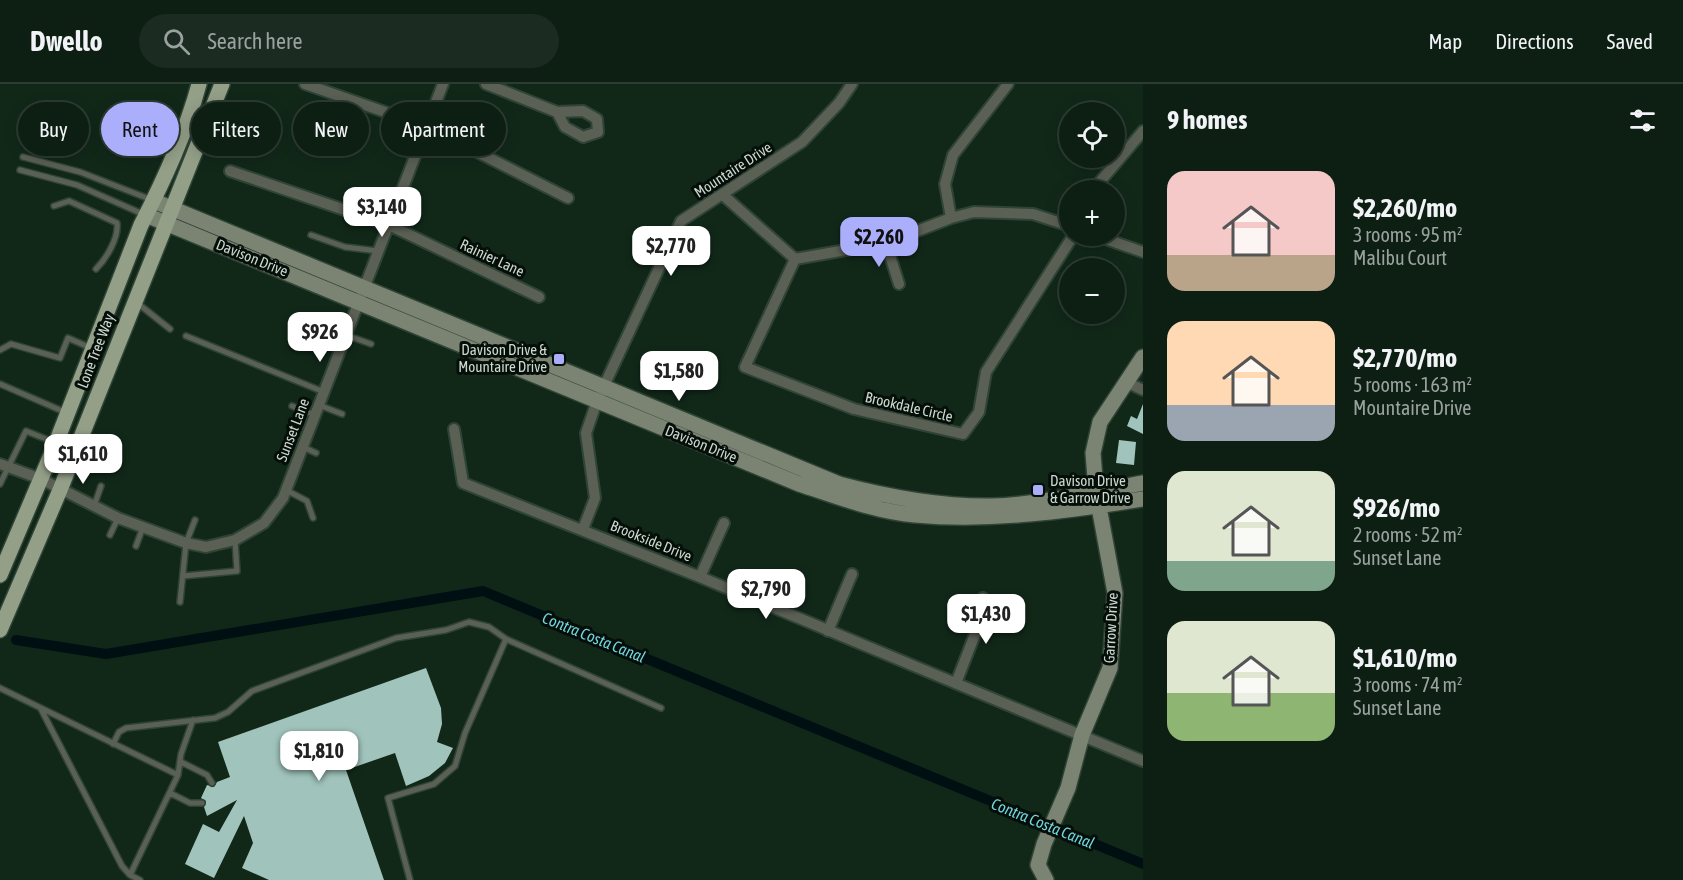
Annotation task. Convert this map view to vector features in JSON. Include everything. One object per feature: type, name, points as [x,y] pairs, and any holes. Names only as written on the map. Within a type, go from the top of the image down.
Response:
[{"type":"main road","name":"Lone Tree Way","points":[[1,568],[41,479],[146,215],[154,201],[193,106],[199,84]]},
{"type":"main road","name":"Lone Tree Way","points":[[0,630],[99,395],[222,84]]},
{"type":"main road","name":"Davison Drive","points":[[154,201],[362,296]]},
{"type":"main road","name":"Davison Drive","points":[[146,215],[362,296],[600,395],[865,491],[909,500],[993,506],[1098,499],[1143,499]]},
{"type":"main road","points":[[93,349],[101,358],[102,364],[94,381],[94,389],[99,395]]},
{"type":"main road","name":"Garrow Drive","points":[[1046,880],[1038,866],[1044,844],[1061,807],[1082,735],[1110,668],[1115,593],[1098,499],[1093,453],[1100,422],[1143,357]]},
{"type":"main road","name":"Davison Drive","points":[[1098,499],[1143,483]]},
{"type":"street","points":[[304,84],[381,111]]},
{"type":"street","name":"Sunset Lane","points":[[437,102],[443,84]]},
{"type":"street","points":[[486,84],[557,112]]},
{"type":"street","name":"Mountaire Drive","points":[[583,529],[595,498],[586,433],[600,395],[681,221],[802,142],[840,103],[852,84]]},
{"type":"street","points":[[951,218],[945,184],[953,155],[1008,84]]},
{"type":"street","points":[[1101,180],[1143,131]]},
{"type":"street","name":"Sunset Lane","points":[[4,466],[41,479],[118,518],[186,543],[206,547],[235,540],[264,523],[286,490],[416,156]]},
{"type":"street","points":[[485,156],[568,198]]},
{"type":"street","name":"Rainier Lane","points":[[230,171],[389,225],[539,297]]},
{"type":"street","points":[[723,195],[795,259],[886,243],[951,218],[974,212],[1033,214],[1059,222]]},
{"type":"street","points":[[886,243],[899,284]]},
{"type":"street","name":"Brookdale Circle","points":[[795,259],[745,367],[854,410],[963,434],[980,412],[986,372],[1067,246]]},
{"type":"street","points":[[1125,246],[1143,252]]},
{"type":"street","points":[[1126,382],[1143,390]]},
{"type":"street","name":"Brookside Drive","points":[[454,429],[463,483],[583,529],[1143,761]]},
{"type":"street","points":[[700,577],[724,523]]},
{"type":"street","points":[[828,631],[852,574]]},
{"type":"street","points":[[956,683],[979,624],[983,598]]},
{"type":"lane","points":[[23,157],[80,172],[154,201]]},
{"type":"lane","points":[[20,170],[77,185],[146,215]]},
{"type":"lane","points":[[54,206],[69,201],[117,223],[118,229],[105,260],[96,269]]},
{"type":"lane","points":[[311,235],[345,247],[379,252]]},
{"type":"lane","points":[[135,302],[170,329]]},
{"type":"lane","points":[[346,335],[371,344]]},
{"type":"lane","points":[[186,336],[324,392]]},
{"type":"lane","points":[[0,350],[11,344],[60,358],[68,338],[93,349]]},
{"type":"lane","points":[[0,384],[67,413]]},
{"type":"lane","points":[[292,406],[342,414]]},
{"type":"lane","points":[[0,484],[4,466],[26,431],[56,442]]},
{"type":"lane","points":[[303,447],[316,453]]},
{"type":"lane","points":[[94,506],[102,486]]},
{"type":"lane","points":[[286,490],[307,501],[313,518]]},
{"type":"lane","points":[[110,535],[118,518]]},
{"type":"lane","points":[[180,602],[186,543],[195,520]]},
{"type":"lane","points":[[136,546],[143,527]]},
{"type":"lane","points":[[183,576],[237,571],[235,540]]},
{"type":"lane","points":[[113,744],[119,732],[126,728],[215,718],[228,712],[252,691],[396,638],[446,630],[469,622],[489,627],[506,639],[661,708]]},
{"type":"lane","points":[[410,880],[388,798],[434,784],[455,766],[465,733],[506,639]]},
{"type":"lane","points":[[0,688],[38,704],[122,866],[130,875],[140,880]]},
{"type":"lane","points":[[40,708],[178,775]]},
{"type":"lane","points":[[130,875],[178,775],[181,754],[193,720]]},
{"type":"lane","points":[[181,762],[207,775],[212,783]]},
{"type":"lane","points":[[170,793],[190,803],[202,803]]},
{"type":"building","points":[[1143,404],[1143,434],[1127,426],[1131,416],[1137,419]]},
{"type":"building","points":[[1119,440],[1136,442],[1134,465],[1116,463]]},
{"type":"building","points":[[426,668],[441,708],[442,724],[437,742],[453,748],[445,763],[429,776],[406,786],[395,753],[346,770],[384,880],[269,880],[242,868],[253,843],[244,816],[214,878],[185,864],[203,824],[219,832],[237,800],[207,816],[204,807],[206,801],[201,798],[207,785],[214,787],[217,782],[230,777],[218,742]]},
{"type":"waterway","name":"Contra Costa Canal","points":[[16,640],[106,654],[483,591],[1143,864]]},
{"type":"place","name":"Davison Drive & Mountaire Drive","points":[[559,359]]},
{"type":"place","name":"Davison Drive & Garrow Drive","points":[[1038,490]]}]
